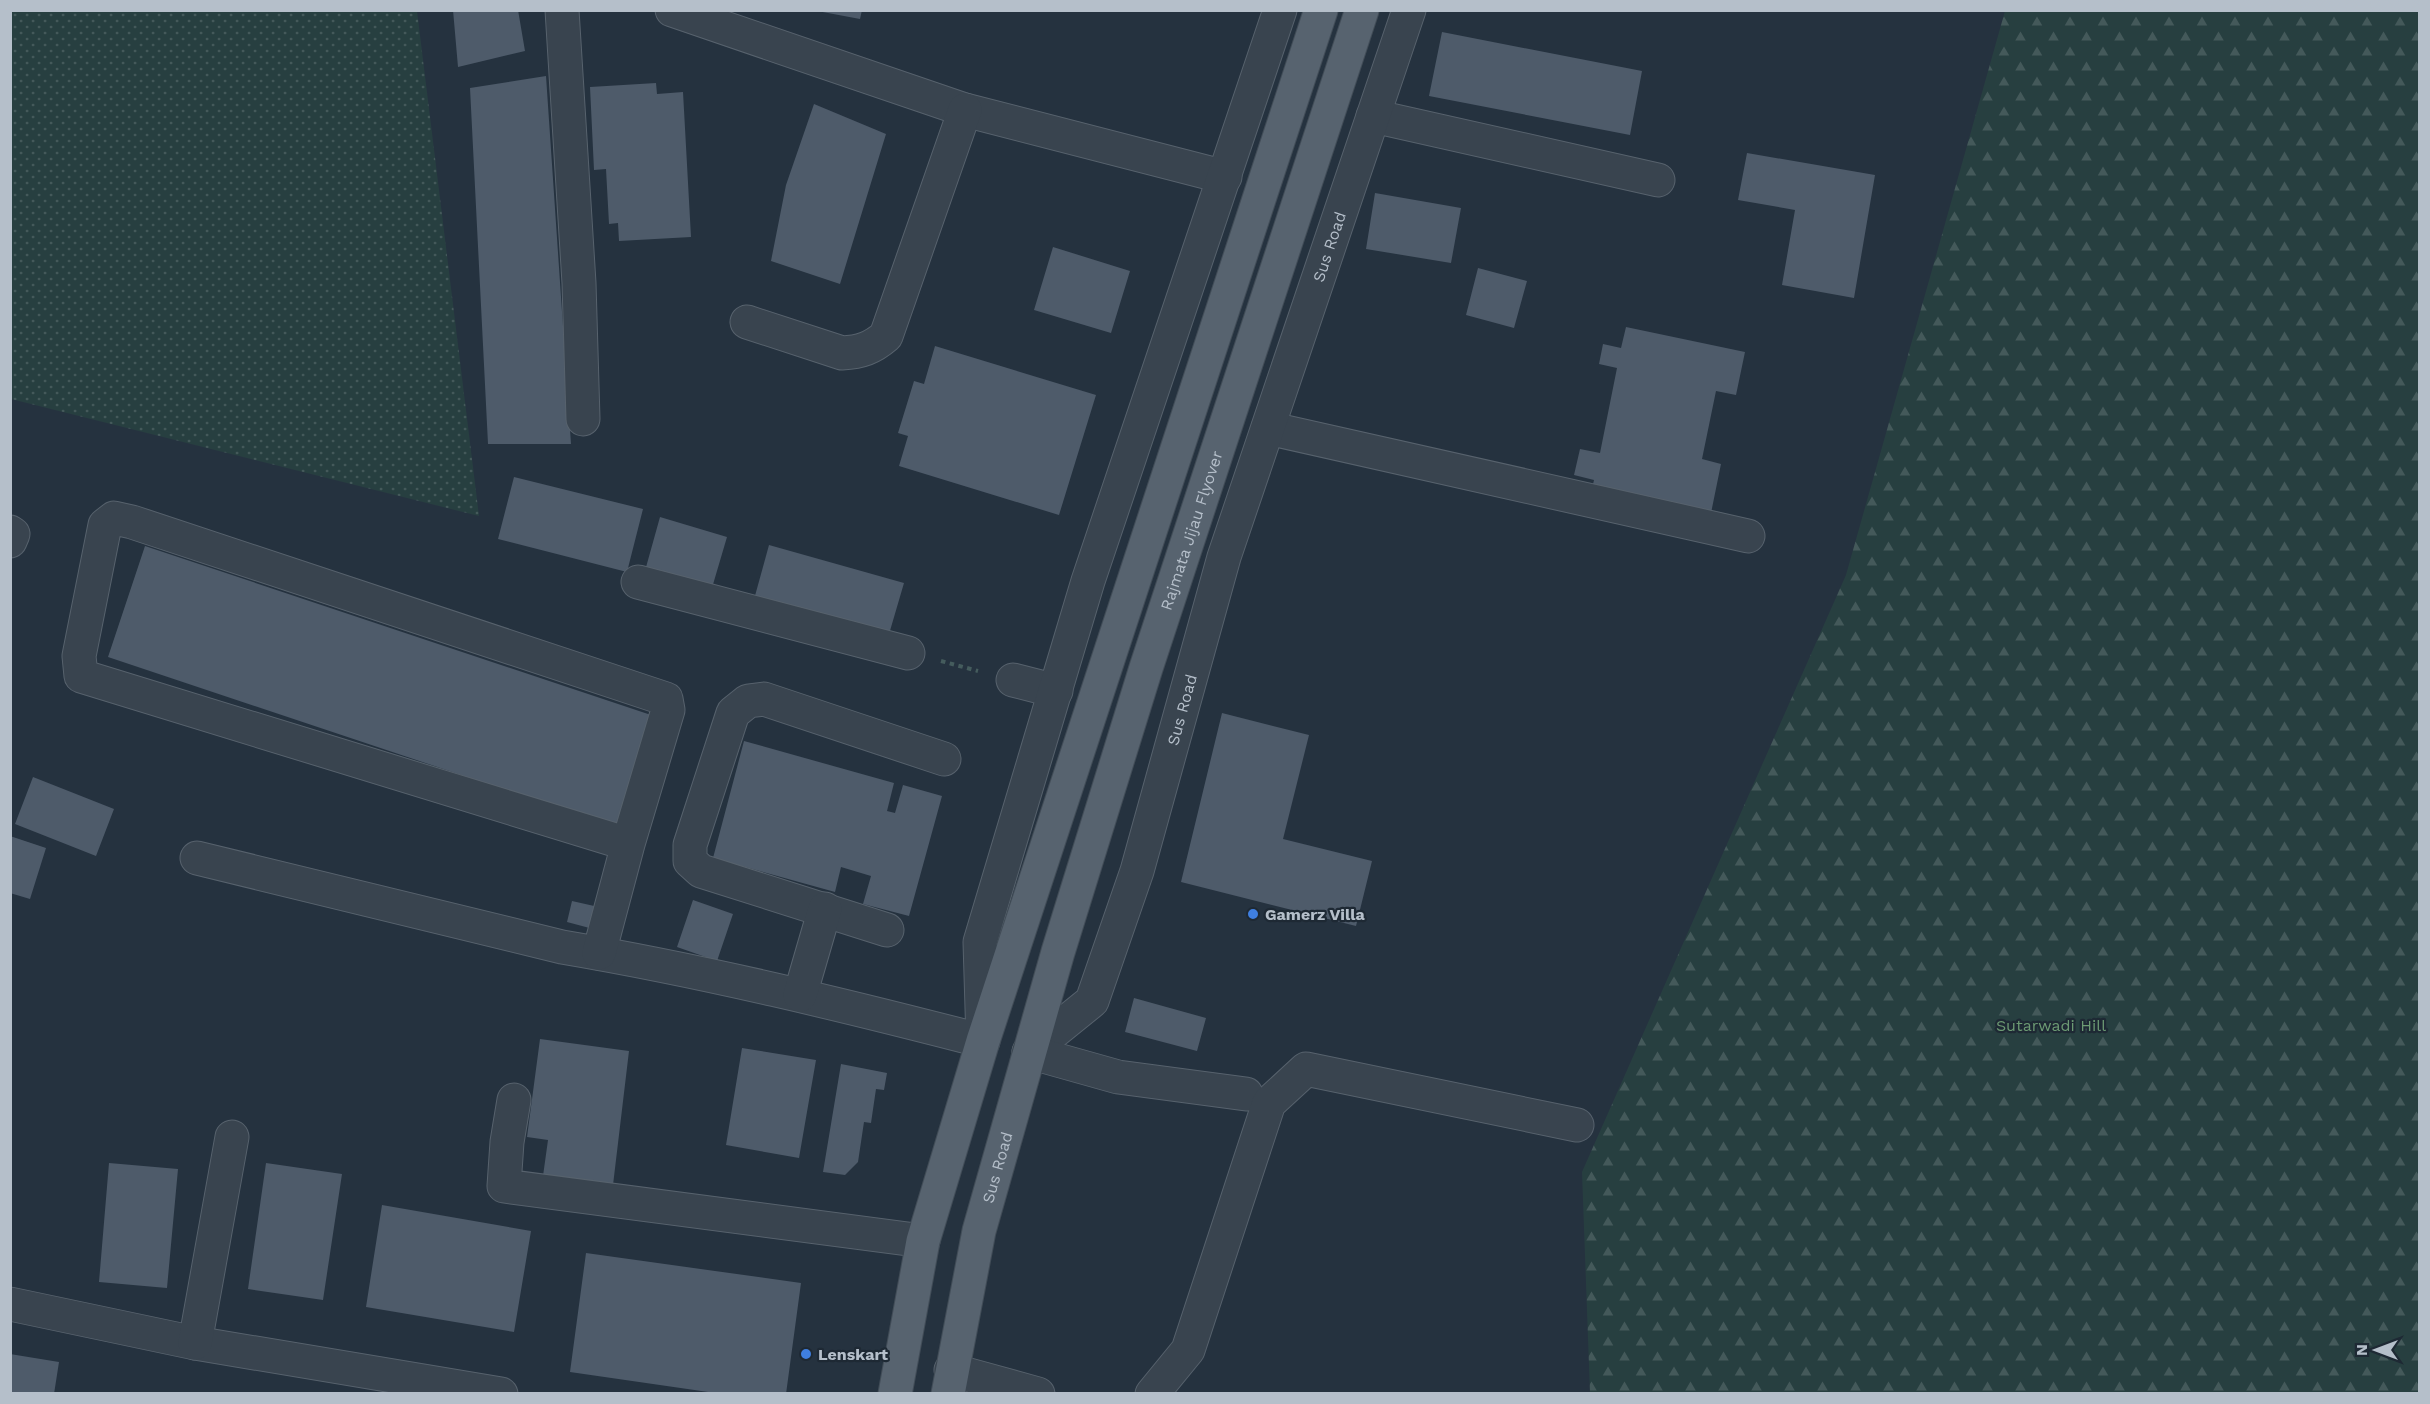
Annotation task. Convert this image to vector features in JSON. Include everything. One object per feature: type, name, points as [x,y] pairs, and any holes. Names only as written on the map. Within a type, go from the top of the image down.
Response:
[{"type":"main road","points":[[895,1394],[923,1240],[983,1041],[1321,10]]},
{"type":"main road","name":"Rajmata Jijau Flyover","points":[[1029,1052],[1146,668],[1362,10]]},
{"type":"main road","name":"Sus Road","points":[[949,1382],[979,1231],[1029,1052]]},
{"type":"street","points":[[562,10],[579,283],[583,419]]},
{"type":"street","points":[[672,10],[965,110],[1225,177]]},
{"type":"street","points":[[196,858],[562,947],[800,995],[983,1041],[980,942],[1088,581],[1280,10]]},
{"type":"street","name":"Sus Road","points":[[1029,1052],[1092,1001],[1137,871],[1224,557],[1409,10]]},
{"type":"street","points":[[747,322],[842,353],[858,352],[873,347],[885,336],[965,110]]},
{"type":"street","points":[[1373,116],[1658,180]]},
{"type":"street","points":[[1268,428],[1748,536]]},
{"type":"street","points":[[599,953],[628,844],[668,710],[666,699],[132,522],[114,518],[105,525],[80,648],[81,676],[628,844]]},
{"type":"street","points":[[10,532],[13,534],[10,541]]},
{"type":"street","points":[[638,582],[908,652]]},
{"type":"street","points":[[1013,680],[1056,692]]},
{"type":"street","points":[[887,930],[701,871],[690,861],[690,845],[733,713],[748,701],[764,699],[944,759]]},
{"type":"street","points":[[800,995],[825,909]]},
{"type":"street","points":[[1029,1052],[1118,1077],[1246,1094]]},
{"type":"street","points":[[1152,1394],[1188,1350],[1269,1103],[1306,1070],[1577,1125]]},
{"type":"street","points":[[514,1100],[507,1142],[504,1186],[923,1240]]},
{"type":"street","points":[[195,1343],[231,1137]]},
{"type":"street","points":[[10,1304],[195,1343],[501,1394]]},
{"type":"street","points":[[949,1382],[1038,1394]]},
{"type":"path","points":[[908,652],[1013,680]]},
{"type":"green space","points":[[11,10],[417,11],[479,516],[11,399]]},
{"type":"green space","name":"Sutarwadi Hill","points":[[2005,11],[2419,11],[2419,1393],[1590,1393],[1582,1172],[1846,575]]},
{"type":"building","points":[[453,10],[518,10],[525,51],[458,67]]},
{"type":"building","points":[[812,10],[862,10],[860,19]]},
{"type":"building","points":[[1442,32],[1642,71],[1630,135],[1429,96]]},
{"type":"building","points":[[546,76],[571,444],[488,444],[470,88]]},
{"type":"building","points":[[656,83],[657,94],[683,92],[691,237],[619,241],[618,223],[609,224],[606,169],[594,170],[590,87]]},
{"type":"building","points":[[814,104],[886,134],[840,284],[771,261],[786,185]]},
{"type":"building","points":[[1747,153],[1875,175],[1854,298],[1782,285],[1795,210],[1738,200]]},
{"type":"building","points":[[1375,193],[1461,208],[1451,263],[1366,249]]},
{"type":"building","points":[[1053,247],[1130,271],[1111,333],[1034,310]]},
{"type":"building","points":[[1478,268],[1527,281],[1514,328],[1466,315]]},
{"type":"building","points":[[1626,327],[1745,352],[1736,395],[1716,391],[1702,459],[1721,464],[1710,518],[1591,493],[1594,480],[1574,475],[1580,449],[1600,453],[1617,368],[1599,364],[1603,344],[1621,348]]},
{"type":"building","points":[[935,346],[1096,395],[1059,515],[899,466],[908,436],[898,433],[914,381],[924,384]]},
{"type":"building","points":[[514,477],[643,509],[627,572],[498,539]]},
{"type":"building","points":[[660,517],[727,537],[709,598],[643,578]]},
{"type":"building","points":[[769,545],[904,583],[887,641],[753,603]]},
{"type":"building","points":[[145,546],[654,716],[617,827],[108,657]]},
{"type":"building","points":[[1222,713],[1309,735],[1283,839],[1372,861],[1356,926],[1181,882]]},
{"type":"building","points":[[744,741],[894,783],[887,811],[895,813],[903,785],[942,796],[909,916],[863,904],[871,876],[841,867],[835,892],[713,858]]},
{"type":"building","points":[[33,777],[114,809],[96,856],[15,824]]},
{"type":"building","points":[[10,836],[46,848],[30,899],[10,893]]},
{"type":"building","points":[[693,900],[733,914],[717,961],[677,947]]},
{"type":"building","points":[[572,901],[603,908],[597,930],[567,922]]},
{"type":"building","points":[[1134,998],[1206,1018],[1197,1051],[1125,1032]]},
{"type":"building","points":[[540,1039],[629,1051],[613,1185],[543,1176],[548,1140],[527,1137]]},
{"type":"building","points":[[742,1048],[816,1060],[799,1158],[726,1145]]},
{"type":"building","points":[[841,1064],[887,1073],[884,1090],[876,1089],[871,1123],[864,1122],[858,1162],[845,1175],[823,1172]]},
{"type":"building","points":[[109,1163],[178,1169],[167,1288],[99,1282]]},
{"type":"building","points":[[266,1163],[342,1174],[323,1300],[248,1289]]},
{"type":"building","points":[[382,1205],[531,1231],[514,1332],[366,1307]]},
{"type":"building","points":[[586,1253],[801,1283],[786,1394],[722,1394],[570,1372]]},
{"type":"building","points":[[10,1354],[59,1362],[54,1394],[10,1394]]},
{"type":"place","name":"Gamerz Villa","points":[[1253,914]]},
{"type":"place","name":"Lenskart","points":[[806,1354]]}]
